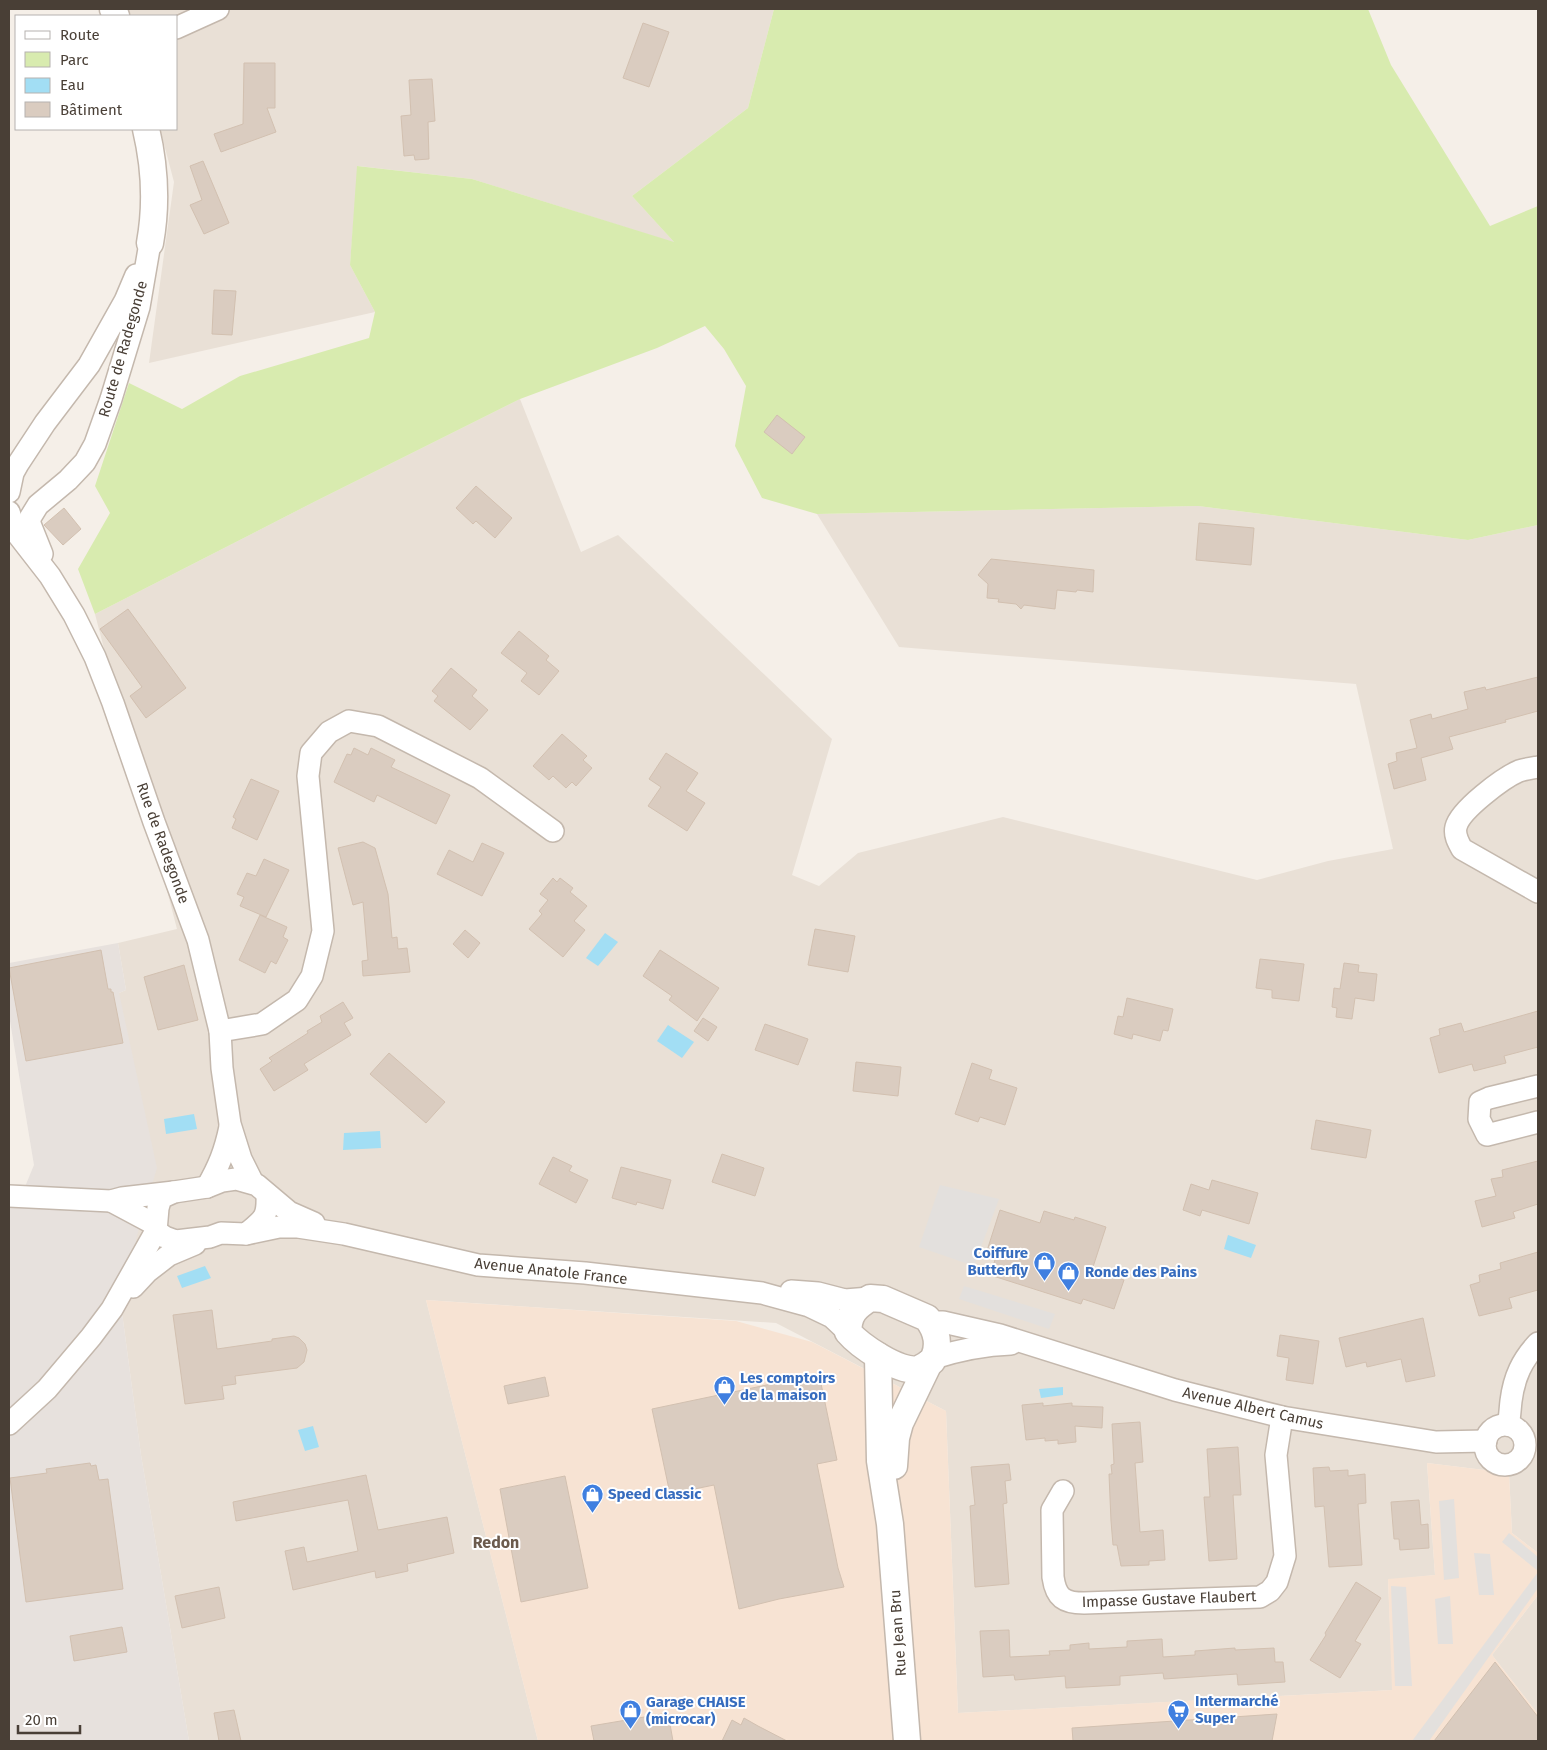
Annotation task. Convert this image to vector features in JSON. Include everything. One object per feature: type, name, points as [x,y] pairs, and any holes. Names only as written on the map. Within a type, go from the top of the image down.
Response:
[{"type":"street","points":[[178,27],[218,9]]},
{"type":"street","points":[[146,130],[154,171],[155,202],[150,243]]},
{"type":"street","name":"Route de Radegonde","points":[[9,489],[13,473],[34,440],[89,365],[125,301],[150,243]]},
{"type":"street","name":"Route de Radegonde","points":[[50,576],[30,524],[30,518],[38,505],[68,480],[85,462],[95,444],[139,307],[150,243]]},
{"type":"street","points":[[9,512],[15,531],[50,576]]},
{"type":"street","points":[[9,544],[50,576]]},
{"type":"street","name":"Rue de Radegonde","points":[[50,576],[74,615],[95,657],[198,940],[220,1032],[222,1068],[230,1124],[241,1159],[260,1188]]},
{"type":"street","points":[[220,1032],[262,1024],[297,1000],[312,976],[323,931],[308,776],[312,753],[329,732],[349,721],[378,726],[480,778],[554,830]]},
{"type":"street","points":[[1538,767],[1520,770],[1492,787],[1471,806],[1456,826],[1456,839],[1462,849],[1538,892]]},
{"type":"street","points":[[1538,1086],[1480,1102],[1479,1119],[1487,1135],[1538,1122]]},
{"type":"street","name":"Rue de Radegonde","points":[[207,1187],[220,1165],[225,1151],[230,1124]]},
{"type":"street","points":[[9,1196],[111,1201],[207,1187],[222,1181],[236,1179],[260,1188],[268,1210],[262,1221],[246,1234]]},
{"type":"street","name":"Avenue Anatole France","points":[[260,1188],[298,1217],[344,1234]]},
{"type":"street","points":[[112,1309],[156,1228],[160,1201],[174,1192]]},
{"type":"street","points":[[111,1201],[156,1228],[165,1237],[176,1241],[210,1238]]},
{"type":"street","name":"Avenue Anatole France","points":[[210,1238],[221,1233],[246,1234],[279,1228],[298,1227],[344,1234],[478,1265],[585,1273],[762,1292],[789,1291],[818,1294],[845,1300],[870,1298]]},
{"type":"street","points":[[9,1424],[47,1389],[112,1309],[147,1272],[169,1255],[210,1238]]},
{"type":"street","name":"Avenue Anatole France","points":[[762,1292],[809,1306],[832,1317],[848,1332]]},
{"type":"street","points":[[870,1298],[883,1299],[923,1316],[930,1322],[938,1341],[932,1361],[918,1369],[912,1369],[878,1356],[856,1341],[848,1332],[848,1320],[857,1307],[870,1298]]},
{"type":"street","name":"Avenue Albert Camus","points":[[930,1322],[952,1324],[1000,1335],[1175,1390],[1282,1418],[1436,1442],[1486,1441]]},
{"type":"street","name":"Avenue Albert Camus","points":[[932,1361],[959,1350],[988,1345],[1026,1343]]},
{"type":"street","points":[[1508,1425],[1511,1401],[1519,1367],[1538,1343]]},
{"type":"street","name":"Rue Jean Bru","points":[[878,1356],[880,1462],[890,1524],[907,1741]]},
{"type":"street","name":"Rue Jean Bru","points":[[890,1524],[896,1438],[900,1423],[932,1361]]},
{"type":"street","name":"Impasse Gustave Flaubert","points":[[1063,1491],[1052,1510],[1053,1577],[1055,1587],[1062,1599],[1070,1603],[1084,1603],[1260,1597],[1270,1591],[1277,1582],[1285,1556],[1276,1454],[1282,1418]]},
{"type":"street","points":[[1508,1425],[1513,1426],[1522,1433],[1532,1449],[1511,1464],[1500,1464],[1490,1457],[1486,1441],[1488,1435],[1496,1427],[1508,1425]]},
{"type":"shaded area","points":[[128,9],[774,9],[748,108],[632,196],[675,243],[472,179],[358,166],[350,265],[375,312],[149,363],[174,182],[160,130],[178,130],[178,15],[130,15]]},
{"type":"shaded area","points":[[520,399],[581,552],[618,535],[832,739],[792,875],[819,886],[858,853],[1003,817],[1257,880],[1328,861],[1393,849],[1356,684],[899,647],[817,514],[1198,506],[1468,540],[1538,525],[1538,1553],[1512,1533],[1509,1473],[1427,1463],[1435,1575],[1388,1580],[1393,1690],[958,1713],[946,1411],[776,1323],[426,1300],[538,1741],[189,1741],[141,1455],[121,1305],[136,1254],[136,1239],[125,1209],[119,993],[126,990],[118,943],[177,929],[95,614]]},
{"type":"shaded area","points":[[118,943],[126,990],[119,993],[157,1168],[136,1239],[136,1254],[121,1305],[141,1455],[189,1741],[9,1741],[9,1205],[17,1206],[34,1165],[9,1015],[9,963]]},
{"type":"shaded area","points":[[940,1185],[999,1199],[974,1266],[919,1247]]},
{"type":"shaded area","points":[[964,1286],[1055,1314],[1049,1329],[959,1299]]},
{"type":"shaded area","points":[[426,1300],[736,1321],[812,1342],[946,1411],[958,1713],[1392,1690],[1388,1579],[1435,1575],[1427,1463],[1509,1473],[1512,1533],[1538,1553],[1538,1595],[1492,1655],[1538,1714],[1538,1741],[538,1741]]},
{"type":"shaded area","points":[[1454,1499],[1459,1578],[1444,1580],[1439,1501]]},
{"type":"shaded area","points":[[1509,1533],[1538,1557],[1538,1571],[1502,1542]]},
{"type":"shaded area","points":[[1474,1553],[1490,1554],[1494,1595],[1479,1595]]},
{"type":"shaded area","points":[[1538,1572],[1538,1588],[1429,1741],[1412,1741]]},
{"type":"shaded area","points":[[1391,1586],[1406,1587],[1412,1686],[1395,1686]]},
{"type":"shaded area","points":[[1538,1595],[1538,1714],[1492,1655]]},
{"type":"shaded area","points":[[1450,1596],[1453,1644],[1438,1644],[1435,1599]]},
{"type":"green space","points":[[774,9],[1368,9],[1391,65],[1490,226],[1538,206],[1538,525],[1468,540],[1198,506],[817,514],[762,498],[735,446],[746,386],[724,349],[705,326],[657,348],[520,399],[95,614],[78,569],[110,513],[95,486],[129,383],[182,409],[240,376],[369,338],[375,312],[350,265],[357,166],[472,179],[674,242],[632,196],[748,108]]},
{"type":"water","points":[[605,933],[618,942],[598,966],[586,958]]},
{"type":"water","points":[[668,1025],[694,1042],[682,1058],[657,1041]]},
{"type":"water","points":[[194,1114],[197,1129],[166,1134],[164,1119]]},
{"type":"water","points":[[380,1131],[381,1148],[343,1150],[344,1133]]},
{"type":"water","points":[[1228,1235],[1256,1245],[1251,1258],[1224,1249]]},
{"type":"water","points":[[205,1266],[211,1278],[182,1288],[177,1276]]},
{"type":"water","points":[[1063,1387],[1063,1395],[1041,1398],[1039,1389]]},
{"type":"water","points":[[313,1426],[319,1447],[305,1451],[298,1430]]},
{"type":"building","points":[[643,23],[669,32],[649,87],[623,78]]},
{"type":"building","points":[[244,63],[275,63],[275,108],[267,108],[276,132],[221,152],[214,134],[243,124]]},
{"type":"building","points":[[432,79],[435,121],[428,122],[429,159],[415,160],[414,155],[404,156],[401,116],[411,115],[409,80]]},
{"type":"building","points":[[203,161],[229,223],[204,234],[190,205],[202,200],[190,166]]},
{"type":"building","points":[[214,290],[236,291],[232,335],[212,334]]},
{"type":"building","points":[[777,415],[805,437],[792,454],[764,432]]},
{"type":"building","points":[[476,486],[512,518],[495,538],[476,521],[473,524],[456,508]]},
{"type":"building","points":[[64,508],[81,529],[63,545],[44,525]]},
{"type":"building","points":[[1199,523],[1254,528],[1251,565],[1196,560]]},
{"type":"building","points":[[991,559],[1094,570],[1093,592],[1057,590],[1055,609],[1024,605],[1021,609],[1016,604],[998,602],[999,599],[987,598],[988,584],[978,575]]},
{"type":"building","points":[[128,609],[186,688],[146,718],[130,696],[142,687],[100,629]]},
{"type":"building","points":[[519,631],[549,656],[546,660],[559,671],[539,695],[521,681],[527,673],[501,653]]},
{"type":"building","points":[[451,668],[477,690],[472,696],[488,710],[470,730],[434,701],[438,696],[432,691]]},
{"type":"building","points":[[1538,677],[1538,711],[1505,720],[1506,722],[1449,737],[1453,749],[1421,758],[1426,780],[1394,789],[1388,764],[1397,761],[1396,753],[1417,748],[1410,720],[1431,714],[1432,719],[1468,709],[1464,692],[1485,687],[1486,690]]},
{"type":"building","points":[[562,734],[587,756],[583,760],[592,768],[576,786],[572,782],[566,788],[553,776],[549,780],[533,766]]},
{"type":"building","points":[[354,748],[368,755],[371,748],[395,760],[391,767],[450,795],[436,824],[377,795],[374,802],[334,782],[347,754],[351,755]]},
{"type":"building","points":[[666,753],[698,773],[686,791],[705,803],[687,831],[648,806],[661,787],[649,779]]},
{"type":"building","points":[[251,779],[279,791],[257,840],[232,828],[236,819],[233,817]]},
{"type":"building","points":[[363,842],[375,848],[388,894],[392,938],[397,937],[398,949],[407,948],[410,972],[363,976],[362,961],[368,960],[363,902],[353,905],[338,848]]},
{"type":"building","points":[[482,843],[504,853],[482,896],[437,874],[449,850],[473,862]]},
{"type":"building","points":[[264,859],[289,870],[266,917],[240,906],[244,897],[237,894],[247,873],[256,876]]},
{"type":"building","points":[[553,878],[557,882],[560,878],[573,888],[570,892],[587,906],[574,921],[585,930],[563,957],[529,929],[542,914],[539,911],[548,900],[540,894]]},
{"type":"building","points":[[260,915],[287,927],[283,937],[288,940],[276,964],[271,961],[265,973],[239,960]]},
{"type":"building","points":[[815,929],[855,936],[848,972],[808,965]]},
{"type":"building","points":[[465,930],[480,943],[468,958],[453,944]]},
{"type":"building","points":[[101,950],[108,989],[111,989],[111,992],[113,992],[123,1043],[26,1061],[9,968]]},
{"type":"building","points":[[660,950],[719,988],[697,1021],[669,1000],[672,996],[643,976]]},
{"type":"building","points":[[1260,959],[1304,964],[1299,1001],[1272,998],[1272,990],[1256,988]]},
{"type":"building","points":[[1344,963],[1359,965],[1358,972],[1377,974],[1374,1001],[1355,998],[1352,1019],[1336,1017],[1337,1008],[1332,1007],[1334,988],[1340,989]]},
{"type":"building","points":[[184,965],[198,1020],[158,1030],[144,977]]},
{"type":"building","points":[[1127,998],[1173,1009],[1168,1031],[1163,1030],[1160,1041],[1133,1034],[1132,1039],[1114,1034],[1118,1016],[1123,1017]]},
{"type":"building","points":[[343,1002],[353,1018],[344,1023],[351,1035],[304,1064],[308,1070],[274,1091],[260,1069],[272,1061],[269,1058],[322,1022],[320,1016]]},
{"type":"building","points":[[1538,1011],[1538,1047],[1504,1056],[1506,1063],[1474,1071],[1472,1064],[1439,1073],[1430,1038],[1440,1035],[1439,1029],[1461,1023],[1464,1032]]},
{"type":"building","points":[[703,1018],[717,1027],[708,1041],[694,1031]]},
{"type":"building","points":[[765,1024],[808,1039],[798,1065],[755,1050]]},
{"type":"building","points":[[389,1053],[445,1102],[426,1123],[370,1074]]},
{"type":"building","points":[[856,1062],[901,1067],[898,1096],[853,1091]]},
{"type":"building","points":[[972,1063],[992,1070],[989,1079],[1017,1088],[1005,1125],[980,1117],[978,1122],[955,1114]]},
{"type":"building","points":[[1316,1120],[1371,1130],[1366,1158],[1311,1149]]},
{"type":"building","points":[[722,1154],[764,1168],[755,1196],[712,1182]]},
{"type":"building","points":[[553,1157],[572,1166],[569,1171],[588,1180],[576,1203],[539,1184]]},
{"type":"building","points":[[1538,1161],[1538,1204],[1513,1212],[1515,1218],[1482,1227],[1475,1201],[1496,1196],[1491,1179],[1503,1177],[1502,1170]]},
{"type":"building","points":[[621,1167],[671,1180],[663,1209],[637,1202],[636,1205],[612,1198]]},
{"type":"building","points":[[1212,1180],[1258,1193],[1249,1224],[1202,1210],[1200,1216],[1183,1210],[1191,1184],[1209,1190]]},
{"type":"building","points":[[1000,1210],[1040,1223],[1044,1211],[1074,1220],[1075,1217],[1106,1227],[1092,1270],[1124,1280],[1114,1309],[1083,1299],[1081,1304],[990,1275],[995,1260],[985,1257]]},
{"type":"building","points":[[1538,1252],[1538,1290],[1509,1298],[1512,1308],[1479,1316],[1470,1285],[1480,1282],[1479,1275],[1501,1269],[1500,1263]]},
{"type":"building","points":[[212,1310],[217,1349],[294,1336],[305,1344],[307,1350],[304,1362],[297,1368],[235,1376],[236,1384],[222,1386],[224,1399],[185,1404],[173,1315]]},
{"type":"building","points":[[1423,1318],[1435,1376],[1406,1382],[1401,1359],[1367,1367],[1366,1362],[1346,1367],[1339,1338]]},
{"type":"building","points":[[1280,1335],[1319,1341],[1313,1384],[1286,1380],[1289,1358],[1277,1356]]},
{"type":"building","points":[[819,1374],[837,1460],[817,1464],[838,1568],[844,1587],[779,1599],[739,1609],[714,1485],[670,1494],[652,1409]]},
{"type":"building","points":[[545,1377],[549,1396],[508,1404],[504,1386]]},
{"type":"building","points":[[1043,1403],[1043,1406],[1072,1403],[1072,1406],[1103,1407],[1102,1428],[1075,1426],[1076,1442],[1058,1444],[1058,1440],[1045,1441],[1045,1438],[1026,1440],[1022,1405]]},
{"type":"building","points":[[1140,1422],[1143,1462],[1135,1463],[1140,1532],[1163,1530],[1165,1560],[1149,1561],[1149,1565],[1121,1566],[1117,1545],[1113,1545],[1111,1521],[1109,1474],[1112,1474],[1111,1465],[1114,1464],[1112,1424]]},
{"type":"building","points":[[1238,1447],[1241,1495],[1233,1495],[1237,1559],[1209,1561],[1204,1497],[1210,1497],[1207,1449]]},
{"type":"building","points":[[90,1463],[91,1466],[96,1465],[99,1480],[108,1479],[123,1589],[26,1602],[10,1478],[47,1473],[46,1469]]},
{"type":"building","points":[[1009,1464],[1011,1480],[1005,1481],[1007,1503],[1003,1504],[1009,1584],[975,1587],[970,1506],[975,1505],[971,1467]]},
{"type":"building","points":[[1329,1467],[1330,1471],[1348,1470],[1348,1476],[1365,1474],[1366,1503],[1358,1504],[1362,1565],[1329,1567],[1324,1506],[1315,1507],[1313,1468]]},
{"type":"building","points":[[366,1475],[378,1530],[447,1517],[454,1553],[407,1564],[408,1571],[376,1578],[375,1571],[293,1590],[285,1551],[304,1547],[307,1562],[358,1551],[348,1500],[236,1521],[233,1502]]},
{"type":"building","points":[[565,1476],[588,1588],[521,1602],[500,1489]]},
{"type":"building","points":[[1419,1500],[1421,1525],[1428,1524],[1429,1548],[1400,1550],[1399,1539],[1394,1539],[1391,1502]]},
{"type":"building","points":[[1356,1582],[1381,1598],[1355,1641],[1361,1644],[1340,1678],[1310,1660]]},
{"type":"building","points":[[219,1587],[225,1618],[182,1628],[175,1596]]},
{"type":"building","points":[[122,1627],[127,1652],[74,1661],[70,1636]]},
{"type":"building","points":[[1009,1630],[1010,1657],[1050,1655],[1049,1651],[1070,1650],[1070,1645],[1089,1643],[1089,1649],[1127,1647],[1127,1641],[1162,1639],[1163,1657],[1195,1655],[1195,1651],[1274,1648],[1275,1662],[1283,1662],[1285,1682],[1238,1685],[1237,1674],[1164,1679],[1163,1673],[1120,1676],[1120,1685],[1066,1688],[1065,1676],[1015,1680],[1014,1675],[983,1677],[980,1631]]},
{"type":"building","points":[[1495,1662],[1538,1717],[1538,1741],[1434,1741]]},
{"type":"building","points":[[234,1710],[241,1741],[219,1741],[214,1713]]},
{"type":"building","points":[[668,1713],[673,1741],[594,1741],[591,1726]]},
{"type":"building","name":"Intermarché Super","points":[[1277,1714],[1272,1741],[1073,1741],[1072,1728]]},
{"type":"building","points":[[744,1718],[787,1741],[722,1741],[732,1720],[741,1725]]},
{"type":"place","name":"Coiffure Butterfly","points":[[1044,1281]]},
{"type":"place","name":"Ronde des Pains","points":[[1069,1291]]},
{"type":"place","name":"Les comptoirs de la maison","points":[[724,1406]]},
{"type":"place","name":"Speed Classic","points":[[592,1513]]},
{"type":"place","name":"Intermarché Super","points":[[1179,1729]]},
{"type":"place","name":"Garage CHAISE (microcar)","points":[[630,1730]]},
{"type":"district","name":"Redon","points":[[496,1542]]}]
